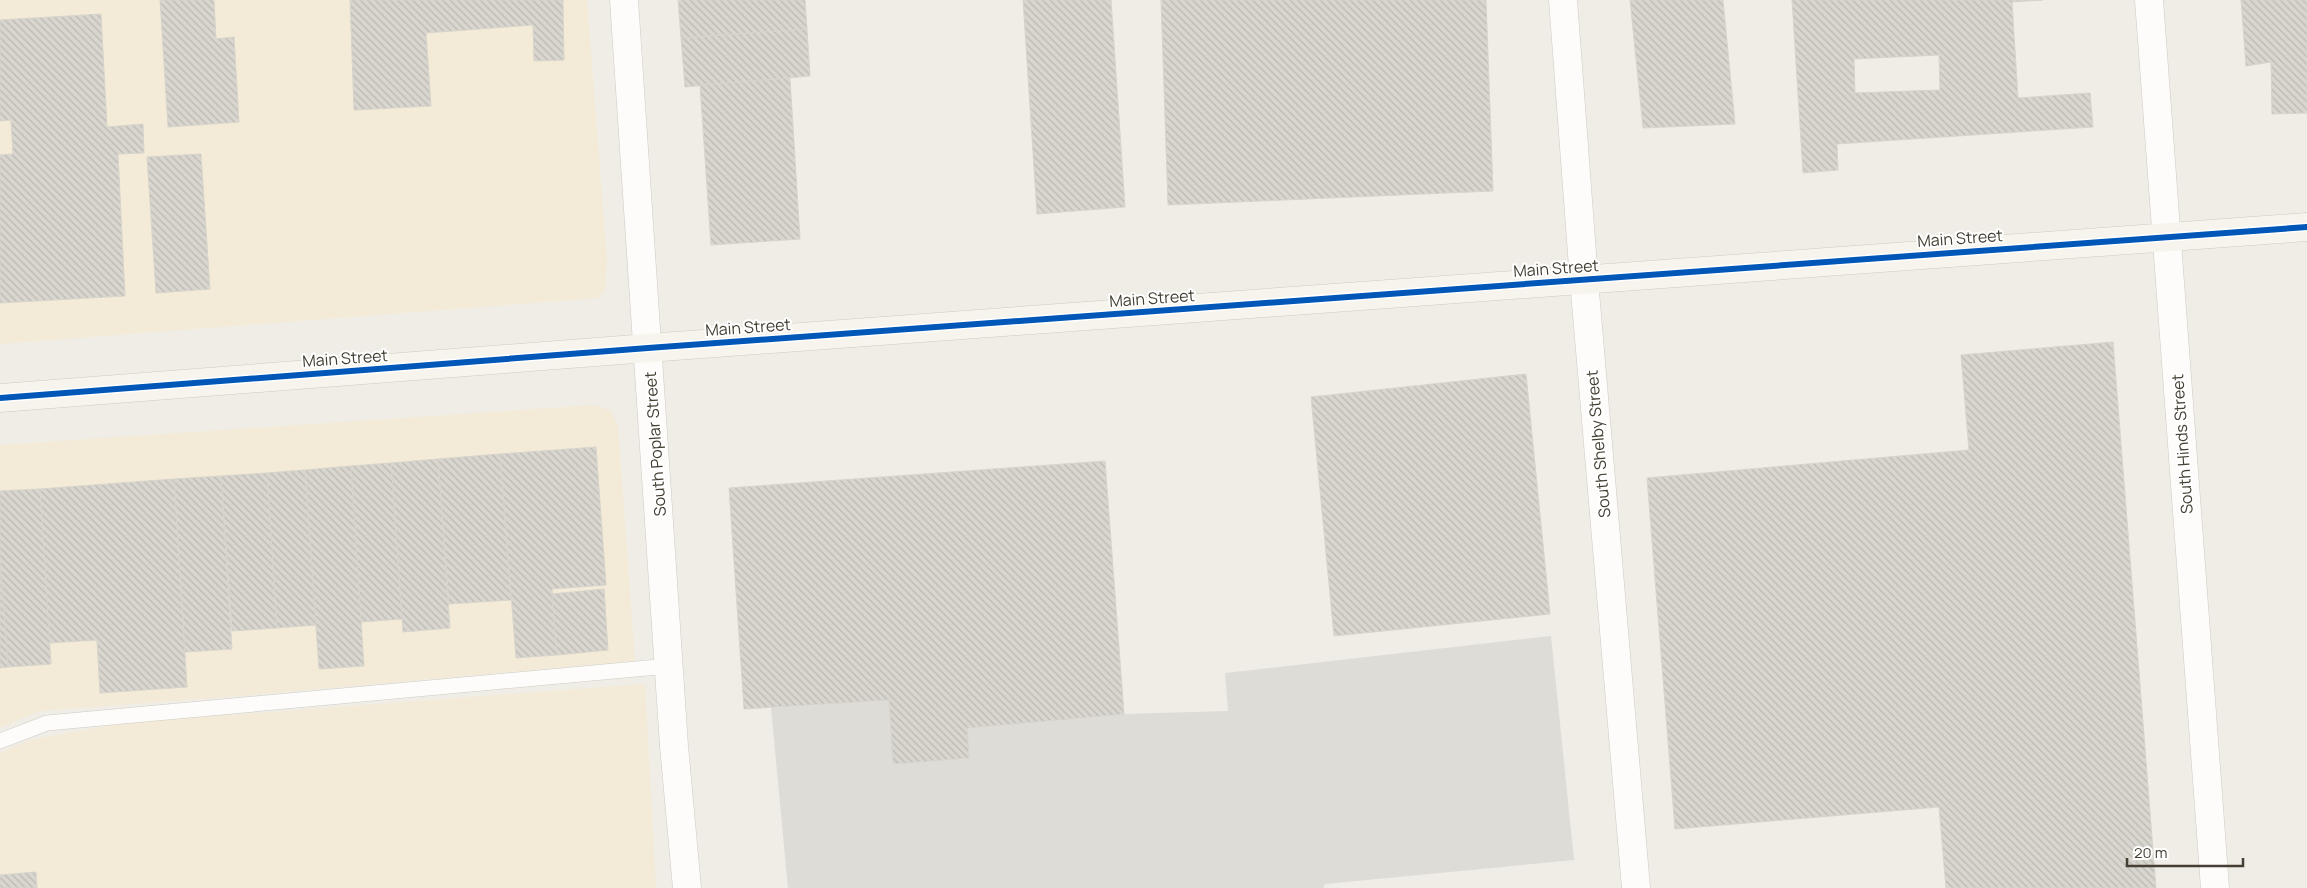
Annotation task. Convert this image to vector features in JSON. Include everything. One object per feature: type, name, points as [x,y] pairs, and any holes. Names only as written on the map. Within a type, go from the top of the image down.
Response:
[{"type":"street","name":"South Poplar Street","points":[[624,0],[669,666],[687,888]]},
{"type":"street","name":"South Shelby Street","points":[[1563,0],[1584,280],[1636,888]]},
{"type":"street","name":"South Hinds Street","points":[[2149,0],[2215,888]]},
{"type":"street","name":"Main Street","points":[[0,398],[648,348],[2307,227]]},
{"type":"lane","points":[[0,740],[47,723],[669,666]]},
{"type":"shaded area","points":[[0,0],[587,0],[607,260],[605,289],[598,298],[0,344]]},
{"type":"shaded area","points":[[595,405],[611,411],[618,426],[635,661],[239,696],[39,711],[0,728],[0,445]]},
{"type":"shaded area","points":[[1551,636],[1574,860],[1325,884],[1323,888],[788,888],[771,708],[889,700],[893,764],[969,758],[967,728],[1124,714],[1228,711],[1225,673]]},
{"type":"shaded area","points":[[645,684],[656,888],[0,888],[0,753],[30,740],[122,723]]},
{"type":"building","points":[[160,0],[214,0],[216,39],[234,37],[239,122],[168,127]]},
{"type":"building","points":[[350,0],[563,0],[564,60],[534,61],[533,25],[426,33],[431,106],[354,110]]},
{"type":"building","points":[[678,0],[805,0],[807,29],[681,38]]},
{"type":"building","points":[[1023,0],[1111,0],[1125,207],[1037,214]]},
{"type":"building","points":[[1161,0],[1486,0],[1493,191],[1168,205]]},
{"type":"building","points":[[1630,0],[1723,0],[1735,124],[1643,128]]},
{"type":"building","points":[[1792,0],[2043,0],[2012,2],[2018,98],[2090,93],[2093,127],[1837,144],[1838,170],[1803,173]],"holes":[[[1939,55],[1940,90],[1855,93],[1854,59]]]},
{"type":"building","points":[[2241,0],[2307,0],[2307,113],[2272,114],[2271,62],[2246,66]]},
{"type":"building","points":[[101,14],[107,127],[143,124],[144,153],[118,154],[125,296],[0,303],[0,155],[13,154],[11,120],[0,121],[0,20]]},
{"type":"building","points":[[807,29],[810,76],[685,87],[681,38]]},
{"type":"building","points":[[790,78],[800,239],[711,245],[700,85]]},
{"type":"building","points":[[201,154],[210,289],[156,293],[147,157]]},
{"type":"building","points":[[2113,342],[2156,888],[1946,888],[1939,807],[1675,829],[1647,478],[1969,450],[1961,355]]},
{"type":"building","points":[[1526,374],[1550,614],[1334,636],[1311,397]]},
{"type":"building","points":[[596,447],[606,585],[552,589],[557,655],[516,658],[500,454]]},
{"type":"building","points":[[500,454],[511,600],[449,604],[438,459]]},
{"type":"building","points":[[438,459],[450,628],[403,632],[391,463]]},
{"type":"building","points":[[1105,461],[1124,714],[967,728],[969,758],[893,764],[889,700],[744,709],[729,488]]},
{"type":"building","points":[[391,463],[402,619],[361,622],[351,466]]},
{"type":"building","points":[[351,466],[364,666],[319,669],[305,470]]},
{"type":"building","points":[[305,470],[316,625],[277,628],[267,473]]},
{"type":"building","points":[[267,473],[277,628],[232,631],[221,476]]},
{"type":"building","points":[[221,476],[232,649],[185,652],[174,479]]},
{"type":"building","points":[[174,479],[187,687],[100,693],[97,640],[49,643],[40,489]]},
{"type":"building","points":[[40,489],[51,664],[8,667],[0,557],[0,491]]},
{"type":"building","points":[[0,557],[8,667],[0,668]]},
{"type":"building","points":[[604,589],[608,650],[557,655],[552,594]]},
{"type":"building","points":[[36,872],[37,888],[0,888],[0,875]]},
{"type":"cycle path","points":[[0,398],[648,348],[2307,227]]}]
